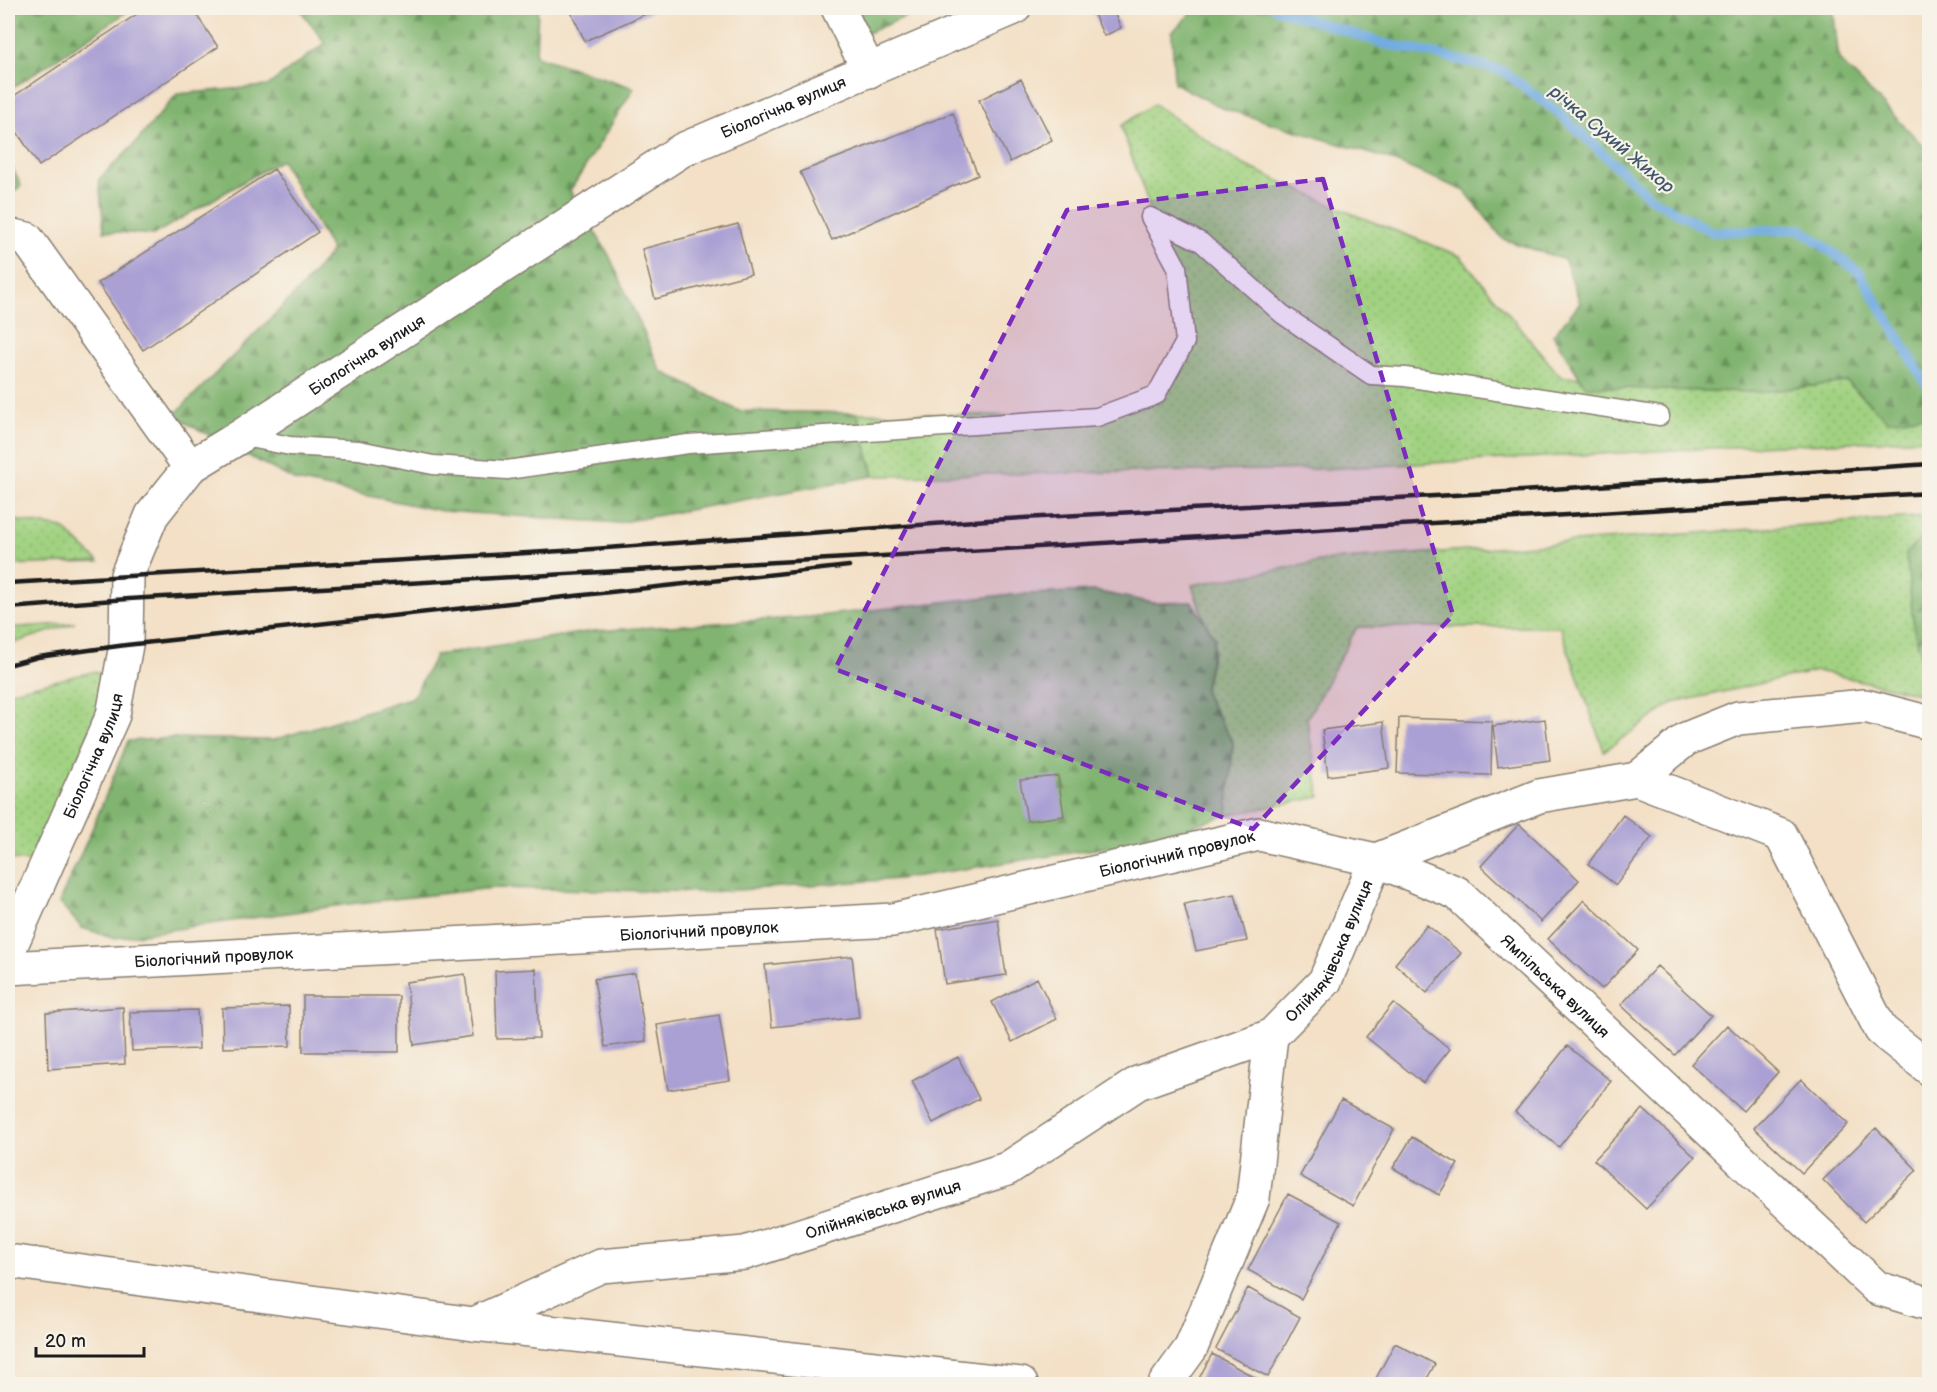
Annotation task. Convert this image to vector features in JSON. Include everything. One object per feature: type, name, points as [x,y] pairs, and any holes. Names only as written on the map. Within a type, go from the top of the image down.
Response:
[{"type":"street","points":[[838,8],[869,71]]},
{"type":"street","name":"Біологічна вулиця","points":[[8,952],[113,715],[126,645],[127,575],[130,567],[152,515],[190,467],[682,150],[1014,8]]},
{"type":"street","points":[[8,235],[27,240],[190,467]]},
{"type":"street","points":[[1376,860],[1539,796],[1637,779],[1686,739],[1738,718],[1865,706],[1929,723]]},
{"type":"street","points":[[1637,779],[1781,835],[1881,1029],[1929,1069]]},
{"type":"street","name":"Біологічний провулок","points":[[8,968],[893,920],[1259,834],[1376,860]]},
{"type":"street","name":"Олійняківська вулиця","points":[[474,1324],[601,1266],[745,1253],[1007,1169],[1138,1083],[1271,1036],[1325,981],[1376,860]]},
{"type":"street","name":"Ямпільська вулиця","points":[[1376,860],[1457,893],[1877,1288],[1929,1304]]},
{"type":"street","name":"Олійняківська вулиця","points":[[1165,1384],[1191,1348],[1253,1198],[1271,1036]]},
{"type":"street","points":[[8,1261],[474,1324],[1021,1384]]},
{"type":"lane","points":[[241,436],[290,446],[359,450],[433,465],[507,470],[688,444],[1097,417],[1156,395],[1185,342],[1177,267],[1150,217],[1202,242],[1282,314],[1371,375],[1405,377],[1660,416]]},
{"type":"highlighted area","points":[[1323,179],[1453,615],[1253,829],[835,669],[1067,210]]},
{"type":"green space","points":[[8,8],[133,8],[8,91]]},
{"type":"green space","points":[[299,8],[538,8],[536,56],[634,88],[570,191],[609,255],[661,371],[739,411],[857,413],[874,476],[617,523],[442,511],[296,481],[173,416],[300,289],[332,251],[281,160],[153,235],[104,231],[99,179],[132,147],[177,94],[267,86],[325,43]]},
{"type":"green space","points":[[852,8],[926,8],[867,33]]},
{"type":"green space","points":[[1196,8],[1833,8],[1839,60],[1929,151],[1929,415],[1888,421],[1847,382],[1760,392],[1585,386],[1553,335],[1580,303],[1565,260],[1503,239],[1465,191],[1388,159],[1222,108],[1174,83],[1172,32]]},
{"type":"green space","points":[[1154,104],[1242,164],[1350,213],[1460,256],[1561,377],[1847,382],[1930,386],[1929,439],[1322,469],[874,476],[857,413],[1097,417],[1156,395],[1185,342],[1180,295],[1121,126]]},
{"type":"green space","points":[[8,158],[21,186],[8,196]]},
{"type":"green space","points":[[1929,516],[1929,696],[1817,671],[1673,703],[1604,751],[1560,627],[1357,627],[1307,719],[1320,797],[1227,815],[1233,743],[1204,692],[1214,647],[1192,585],[1331,560]]},
{"type":"green space","points":[[8,519],[63,528],[99,562],[8,565]]},
{"type":"green space","points":[[1929,530],[1929,686],[1914,629],[1906,554]]},
{"type":"green space","points":[[1095,591],[1154,603],[1192,602],[1215,638],[1204,692],[1233,743],[1227,815],[1142,842],[899,879],[709,892],[493,888],[349,904],[115,938],[82,928],[59,902],[128,741],[172,738],[273,740],[413,697],[436,655],[593,631],[809,617],[1004,595]]},
{"type":"green space","points":[[75,623],[8,645],[8,628]]},
{"type":"green space","points":[[96,671],[106,687],[65,797],[33,862],[8,859],[8,692]]},
{"type":"building","points":[[146,8],[192,8],[218,47],[39,166],[8,118],[8,100]]},
{"type":"building","points":[[569,8],[659,8],[585,41]]},
{"type":"building","points":[[1091,8],[1112,8],[1121,28],[1104,36]]},
{"type":"building","points":[[1021,79],[1052,140],[1010,162],[979,100]]},
{"type":"building","points":[[953,113],[978,175],[832,240],[800,172]]},
{"type":"building","points":[[274,169],[318,232],[143,350],[98,283]]},
{"type":"building","points":[[738,224],[751,274],[655,299],[642,249]]},
{"type":"building","points":[[1399,718],[1492,721],[1491,775],[1397,773]]},
{"type":"building","points":[[1545,719],[1550,760],[1498,767],[1493,726]]},
{"type":"building","points":[[1383,722],[1389,768],[1328,776],[1322,730]]},
{"type":"building","points":[[1058,776],[1064,816],[1027,821],[1020,780]]},
{"type":"building","points":[[1623,815],[1652,837],[1616,885],[1588,864]]},
{"type":"building","points":[[1519,824],[1579,880],[1541,922],[1481,866]]},
{"type":"building","points":[[1235,894],[1247,941],[1196,951],[1184,904]]},
{"type":"building","points":[[1584,900],[1638,950],[1602,989],[1548,939]]},
{"type":"building","points":[[998,919],[1006,975],[945,984],[937,929]]},
{"type":"building","points":[[1427,925],[1461,953],[1427,993],[1395,964]]},
{"type":"building","points":[[852,956],[859,1017],[772,1027],[765,965]]},
{"type":"building","points":[[1657,966],[1711,1015],[1675,1055],[1621,1005]]},
{"type":"building","points":[[536,969],[539,1038],[497,1039],[495,971]]},
{"type":"building","points":[[635,973],[646,1041],[605,1047],[594,979]]},
{"type":"building","points":[[465,974],[473,1036],[414,1045],[406,982]]},
{"type":"building","points":[[1037,978],[1057,1019],[1012,1042],[992,1002]]},
{"type":"building","points":[[303,996],[399,996],[399,1052],[303,1052]]},
{"type":"building","points":[[1393,1003],[1450,1049],[1423,1083],[1366,1037]]},
{"type":"building","points":[[289,1006],[290,1046],[223,1048],[222,1008]]},
{"type":"building","points":[[123,1007],[125,1064],[48,1069],[46,1013]]},
{"type":"building","points":[[197,1010],[199,1049],[132,1051],[130,1012]]},
{"type":"building","points":[[719,1015],[730,1080],[668,1090],[657,1025]]},
{"type":"building","points":[[1727,1025],[1778,1072],[1743,1111],[1691,1064]]},
{"type":"building","points":[[1567,1046],[1611,1081],[1559,1147],[1515,1112]]},
{"type":"building","points":[[958,1057],[979,1099],[933,1123],[912,1081]]},
{"type":"building","points":[[1801,1079],[1848,1124],[1802,1173],[1754,1128]]},
{"type":"building","points":[[1341,1100],[1394,1129],[1353,1206],[1300,1176]]},
{"type":"building","points":[[1643,1109],[1695,1157],[1646,1209],[1594,1160]]},
{"type":"building","points":[[1876,1128],[1917,1170],[1864,1222],[1823,1180]]},
{"type":"building","points":[[1412,1137],[1458,1164],[1439,1195],[1393,1168]]},
{"type":"building","points":[[1288,1194],[1341,1222],[1301,1299],[1248,1270]]},
{"type":"building","points":[[1248,1288],[1300,1317],[1268,1377],[1216,1349]]},
{"type":"building","points":[[1395,1343],[1435,1364],[1424,1384],[1373,1384]]},
{"type":"building","points":[[1212,1354],[1267,1384],[1196,1384]]},
{"type":"waterway","name":"річка Сухий Жихор","points":[[1275,8],[1385,44],[1503,71],[1559,113],[1651,198],[1712,232],[1801,229],[1860,273],[1930,390]]},
{"type":"railway","points":[[8,583],[579,550],[988,520],[1490,493],[1930,464]]},
{"type":"railway","points":[[8,608],[128,599],[1930,493]]},
{"type":"railway","points":[[8,665],[38,657],[126,645],[849,566]]}]
